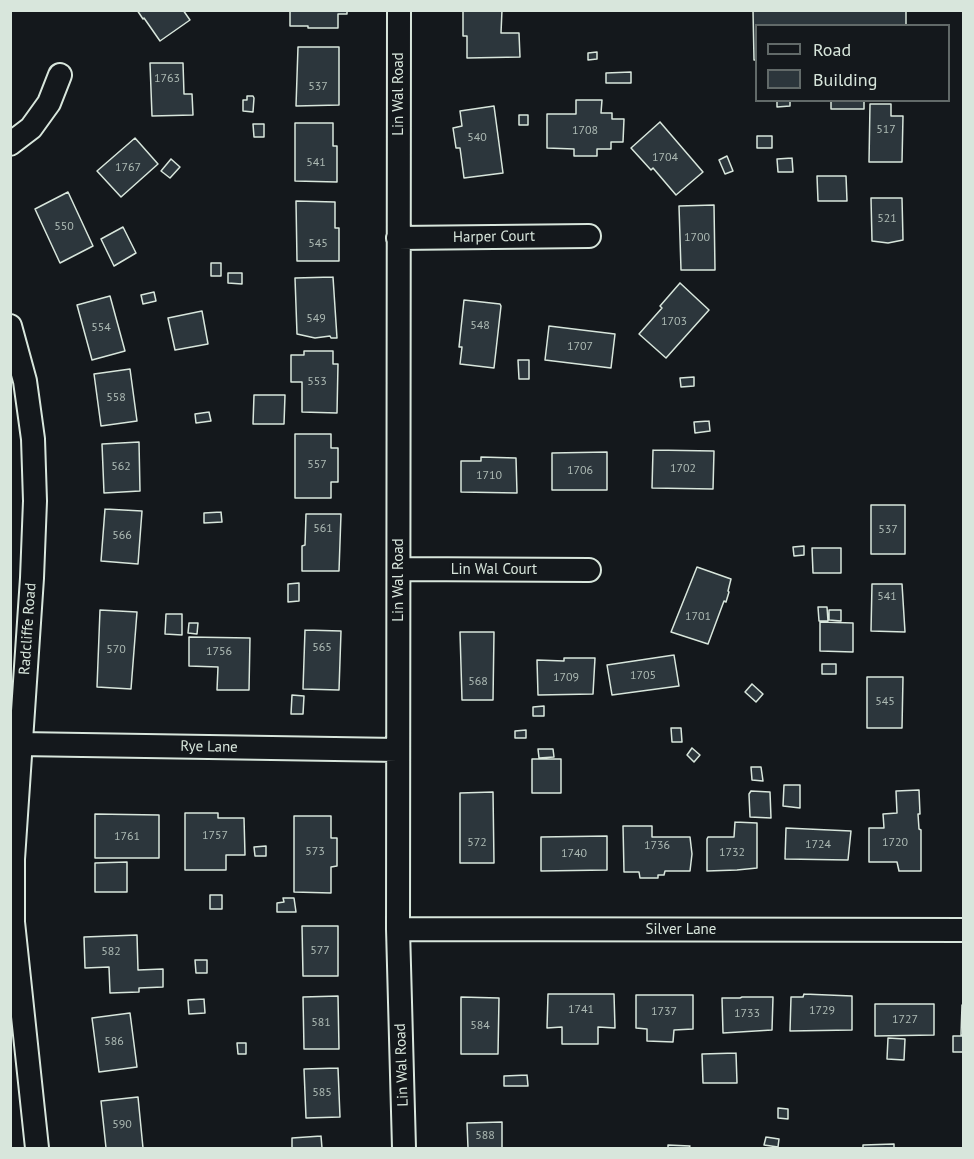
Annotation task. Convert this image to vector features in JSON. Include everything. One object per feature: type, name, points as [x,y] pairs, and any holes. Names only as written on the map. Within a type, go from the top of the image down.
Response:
[{"type":"street","name":"Lin Wal Road","points":[[399,10],[398,929],[404,1149]]},
{"type":"street","points":[[10,144],[31,128],[49,103],[60,75]]},
{"type":"street","name":"Harper Court","points":[[398,238],[589,236]]},
{"type":"street","name":"Radcliffe Road","points":[[10,326],[25,381],[33,439],[35,501],[32,578],[13,859],[13,922],[37,1149]]},
{"type":"street","name":"Lin Wal Court","points":[[399,569],[590,570]]},
{"type":"street","name":"Rye Lane","points":[[20,744],[398,750]]},
{"type":"street","name":"Silver Lane","points":[[398,929],[963,930]]},
{"type":"building","points":[[137,10],[183,10],[190,20],[160,41]]},
{"type":"building","points":[[290,10],[347,10],[347,14],[338,14],[338,28],[308,28],[308,26],[290,26]]},
{"type":"building","points":[[463,10],[502,10],[501,33],[519,33],[520,57],[467,58],[467,36],[463,36]]},
{"type":"building","points":[[753,10],[906,10],[906,24],[755,24],[754,60]]},
{"type":"building","points":[[298,47],[339,47],[339,105],[296,106]]},
{"type":"building","points":[[597,52],[597,59],[588,60],[588,53]]},
{"type":"building","points":[[150,63],[183,63],[184,94],[192,94],[193,115],[152,116]]},
{"type":"building","points":[[631,72],[631,83],[606,83],[606,73]]},
{"type":"building","points":[[247,96],[254,98],[253,112],[243,111],[243,100],[247,100]]},
{"type":"building","points":[[576,100],[602,100],[601,113],[612,113],[612,119],[624,119],[623,142],[611,142],[611,149],[597,149],[597,156],[574,156],[574,149],[547,148],[547,114],[576,114]]},
{"type":"building","points":[[777,102],[790,102],[790,106],[777,107]]},
{"type":"building","points":[[831,102],[864,102],[864,109],[831,109]]},
{"type":"building","points":[[870,104],[891,104],[891,116],[903,116],[902,162],[869,162]]},
{"type":"building","points":[[494,106],[503,173],[464,178],[460,148],[456,148],[453,128],[462,126],[460,111]]},
{"type":"building","points":[[519,115],[528,115],[528,125],[519,125]]},
{"type":"building","points":[[660,122],[703,172],[676,195],[653,168],[651,170],[631,148]]},
{"type":"building","points":[[295,123],[333,123],[333,146],[337,146],[337,182],[295,181]]},
{"type":"building","points":[[253,124],[264,124],[264,137],[254,137]]},
{"type":"building","points":[[757,136],[772,136],[772,148],[757,148]]},
{"type":"building","points":[[135,138],[158,164],[121,197],[97,171]]},
{"type":"building","points":[[727,156],[733,171],[725,174],[719,160]]},
{"type":"building","points":[[792,158],[793,172],[778,172],[777,159]]},
{"type":"building","points":[[171,159],[180,167],[170,178],[161,171]]},
{"type":"building","points":[[817,176],[846,176],[847,201],[818,201]]},
{"type":"building","points":[[68,192],[93,246],[60,263],[35,209]]},
{"type":"building","points":[[871,198],[902,198],[903,240],[888,243],[872,241]]},
{"type":"building","points":[[296,201],[335,202],[335,228],[339,228],[339,261],[297,261]]},
{"type":"building","points":[[714,205],[715,270],[681,270],[679,206]]},
{"type":"building","points":[[123,227],[136,253],[114,266],[101,239]]},
{"type":"building","points":[[211,263],[221,263],[221,276],[211,276]]},
{"type":"building","points":[[228,273],[242,273],[242,284],[228,283]]},
{"type":"building","points":[[333,277],[337,338],[330,336],[315,338],[297,334],[295,278]]},
{"type":"building","points":[[680,283],[709,310],[666,358],[639,334]]},
{"type":"building","points":[[154,292],[156,301],[143,304],[141,295]]},
{"type":"building","points":[[110,296],[125,351],[92,360],[77,305]]},
{"type":"building","points":[[464,300],[500,304],[501,306],[494,368],[460,364],[462,347],[459,347]]},
{"type":"building","points":[[202,311],[208,344],[175,350],[168,318]]},
{"type":"building","points":[[549,326],[615,334],[611,368],[545,360]]},
{"type":"building","points":[[304,351],[333,351],[333,364],[338,364],[337,413],[302,412],[302,382],[291,382],[291,355],[304,355]]},
{"type":"building","points":[[518,360],[529,360],[529,379],[519,379]]},
{"type":"building","points":[[130,369],[137,421],[101,426],[94,374]]},
{"type":"building","points":[[694,377],[694,386],[681,387],[680,378]]},
{"type":"building","points":[[254,395],[285,395],[284,424],[253,424]]},
{"type":"building","points":[[209,412],[211,421],[196,423],[195,414]]},
{"type":"building","points":[[709,421],[710,431],[695,433],[694,422]]},
{"type":"building","points":[[295,434],[331,434],[331,448],[338,448],[338,482],[331,482],[331,498],[295,498]]},
{"type":"building","points":[[139,442],[140,491],[104,493],[102,444]]},
{"type":"building","points":[[653,450],[714,451],[713,489],[652,488]]},
{"type":"building","points":[[607,452],[607,490],[552,490],[552,453]]},
{"type":"building","points":[[481,457],[516,458],[517,493],[461,492],[461,461],[481,461]]},
{"type":"building","points":[[871,505],[905,505],[905,554],[871,554]]},
{"type":"building","points":[[105,509],[142,511],[138,564],[101,561]]},
{"type":"building","points":[[221,512],[222,522],[204,523],[204,513]]},
{"type":"building","points":[[306,514],[341,514],[339,571],[302,571]]},
{"type":"building","points":[[804,546],[804,555],[794,556],[793,547]]},
{"type":"building","points":[[812,548],[841,548],[841,573],[813,573]]},
{"type":"building","points":[[697,567],[731,579],[726,602],[724,601],[708,644],[671,632]]},
{"type":"building","points":[[299,583],[299,601],[288,602],[288,584]]},
{"type":"building","points":[[872,584],[902,584],[905,632],[871,631]]},
{"type":"building","points":[[818,607],[827,607],[828,621],[819,621]]},
{"type":"building","points":[[100,610],[137,612],[131,689],[97,687]]},
{"type":"building","points":[[829,610],[841,610],[841,621],[829,620]]},
{"type":"building","points":[[166,614],[182,614],[182,635],[165,634]]},
{"type":"building","points":[[820,622],[853,623],[853,652],[820,651]]},
{"type":"building","points":[[189,623],[198,623],[197,634],[188,633]]},
{"type":"building","points":[[305,630],[341,631],[339,690],[303,689]]},
{"type":"building","points":[[460,632],[494,632],[493,700],[462,700]]},
{"type":"building","points":[[189,637],[250,638],[249,690],[217,690],[218,667],[189,666]]},
{"type":"building","points":[[674,655],[679,686],[612,695],[607,665]]},
{"type":"building","points":[[564,658],[595,658],[593,694],[538,695],[537,660],[564,661]]},
{"type":"building","points":[[822,664],[836,664],[836,674],[822,674]]},
{"type":"building","points":[[867,677],[903,677],[902,728],[867,728]]},
{"type":"building","points":[[752,684],[763,694],[756,702],[745,692]]},
{"type":"building","points":[[292,695],[304,696],[303,714],[291,714]]},
{"type":"building","points":[[544,706],[544,716],[533,716],[533,707]]},
{"type":"building","points":[[671,728],[681,728],[682,742],[672,742]]},
{"type":"building","points":[[526,730],[526,738],[515,738],[515,731]]},
{"type":"building","points":[[692,748],[700,755],[694,762],[687,755]]},
{"type":"building","points":[[538,749],[553,749],[554,757],[539,758]]},
{"type":"building","points":[[532,759],[561,759],[561,793],[532,793]]},
{"type":"building","points":[[751,767],[761,767],[763,781],[752,780]]},
{"type":"building","points":[[784,785],[800,785],[800,808],[783,806]]},
{"type":"building","points":[[919,790],[921,871],[899,871],[897,862],[869,862],[869,828],[884,828],[883,814],[897,813],[896,791]]},
{"type":"building","points":[[751,791],[770,792],[771,818],[750,817],[749,794]]},
{"type":"building","points":[[493,792],[494,863],[460,863],[460,793]]},
{"type":"building","points":[[185,813],[218,813],[218,818],[244,818],[245,855],[226,855],[226,870],[185,870]]},
{"type":"building","points":[[95,814],[159,815],[159,858],[95,858]]},
{"type":"building","points":[[294,816],[331,816],[331,838],[337,838],[337,866],[331,867],[331,893],[294,892]]},
{"type":"building","points":[[735,822],[757,823],[757,868],[707,871],[708,837],[734,837]]},
{"type":"building","points":[[623,826],[652,826],[652,837],[690,837],[692,854],[690,871],[665,871],[664,875],[658,875],[658,878],[640,878],[639,872],[624,872]]},
{"type":"building","points":[[786,828],[851,831],[848,860],[785,859]]},
{"type":"building","points":[[607,836],[607,870],[541,871],[541,837]]},
{"type":"building","points":[[266,846],[266,856],[255,856],[254,847]]},
{"type":"building","points":[[127,862],[127,892],[95,892],[95,863]]},
{"type":"building","points":[[210,895],[222,895],[222,909],[210,909]]},
{"type":"building","points":[[283,898],[294,898],[296,912],[277,912],[277,903],[284,902]]},
{"type":"building","points":[[302,926],[338,926],[338,976],[303,976]]},
{"type":"building","points":[[137,935],[138,970],[163,969],[163,987],[139,988],[139,992],[110,993],[109,967],[85,968],[84,937]]},
{"type":"building","points":[[195,960],[207,960],[207,973],[196,973]]},
{"type":"building","points":[[548,994],[614,994],[615,1028],[598,1027],[598,1044],[562,1044],[562,1027],[547,1028]]},
{"type":"building","points":[[804,994],[852,996],[852,1030],[790,1031],[791,997],[803,997]]},
{"type":"building","points":[[636,995],[693,995],[693,1029],[674,1030],[673,1042],[647,1041],[647,1029],[636,1028]]},
{"type":"building","points":[[338,996],[339,1049],[304,1049],[303,997]]},
{"type":"building","points":[[461,997],[499,998],[498,1054],[461,1054]]},
{"type":"building","points":[[773,997],[772,1030],[723,1033],[722,998]]},
{"type":"building","points":[[204,999],[205,1013],[189,1014],[188,1000]]},
{"type":"building","points":[[875,1004],[934,1004],[934,1035],[875,1036]]},
{"type":"building","points":[[962,1005],[964,1005],[964,1035],[961,1035]]},
{"type":"building","points":[[130,1013],[137,1067],[99,1072],[92,1018]]},
{"type":"building","points":[[953,1036],[964,1036],[964,1052],[953,1052]]},
{"type":"building","points":[[888,1038],[905,1039],[904,1060],[887,1059]]},
{"type":"building","points":[[237,1043],[246,1043],[246,1054],[238,1054]]},
{"type":"building","points":[[736,1053],[737,1083],[703,1083],[702,1054]]},
{"type":"building","points":[[338,1068],[340,1117],[306,1118],[304,1069]]},
{"type":"building","points":[[527,1075],[528,1086],[504,1086],[504,1076]]},
{"type":"building","points":[[138,1097],[143,1148],[106,1148],[101,1101]]},
{"type":"building","points":[[778,1108],[788,1109],[788,1119],[778,1118]]},
{"type":"building","points":[[502,1122],[502,1148],[468,1148],[467,1123]]},
{"type":"building","points":[[321,1136],[322,1148],[292,1148],[292,1138]]},
{"type":"building","points":[[766,1137],[779,1139],[778,1147],[764,1145]]},
{"type":"building","points":[[894,1144],[894,1148],[863,1148],[863,1145]]},
{"type":"building","points":[[668,1145],[690,1146],[689,1148],[668,1148]]}]
